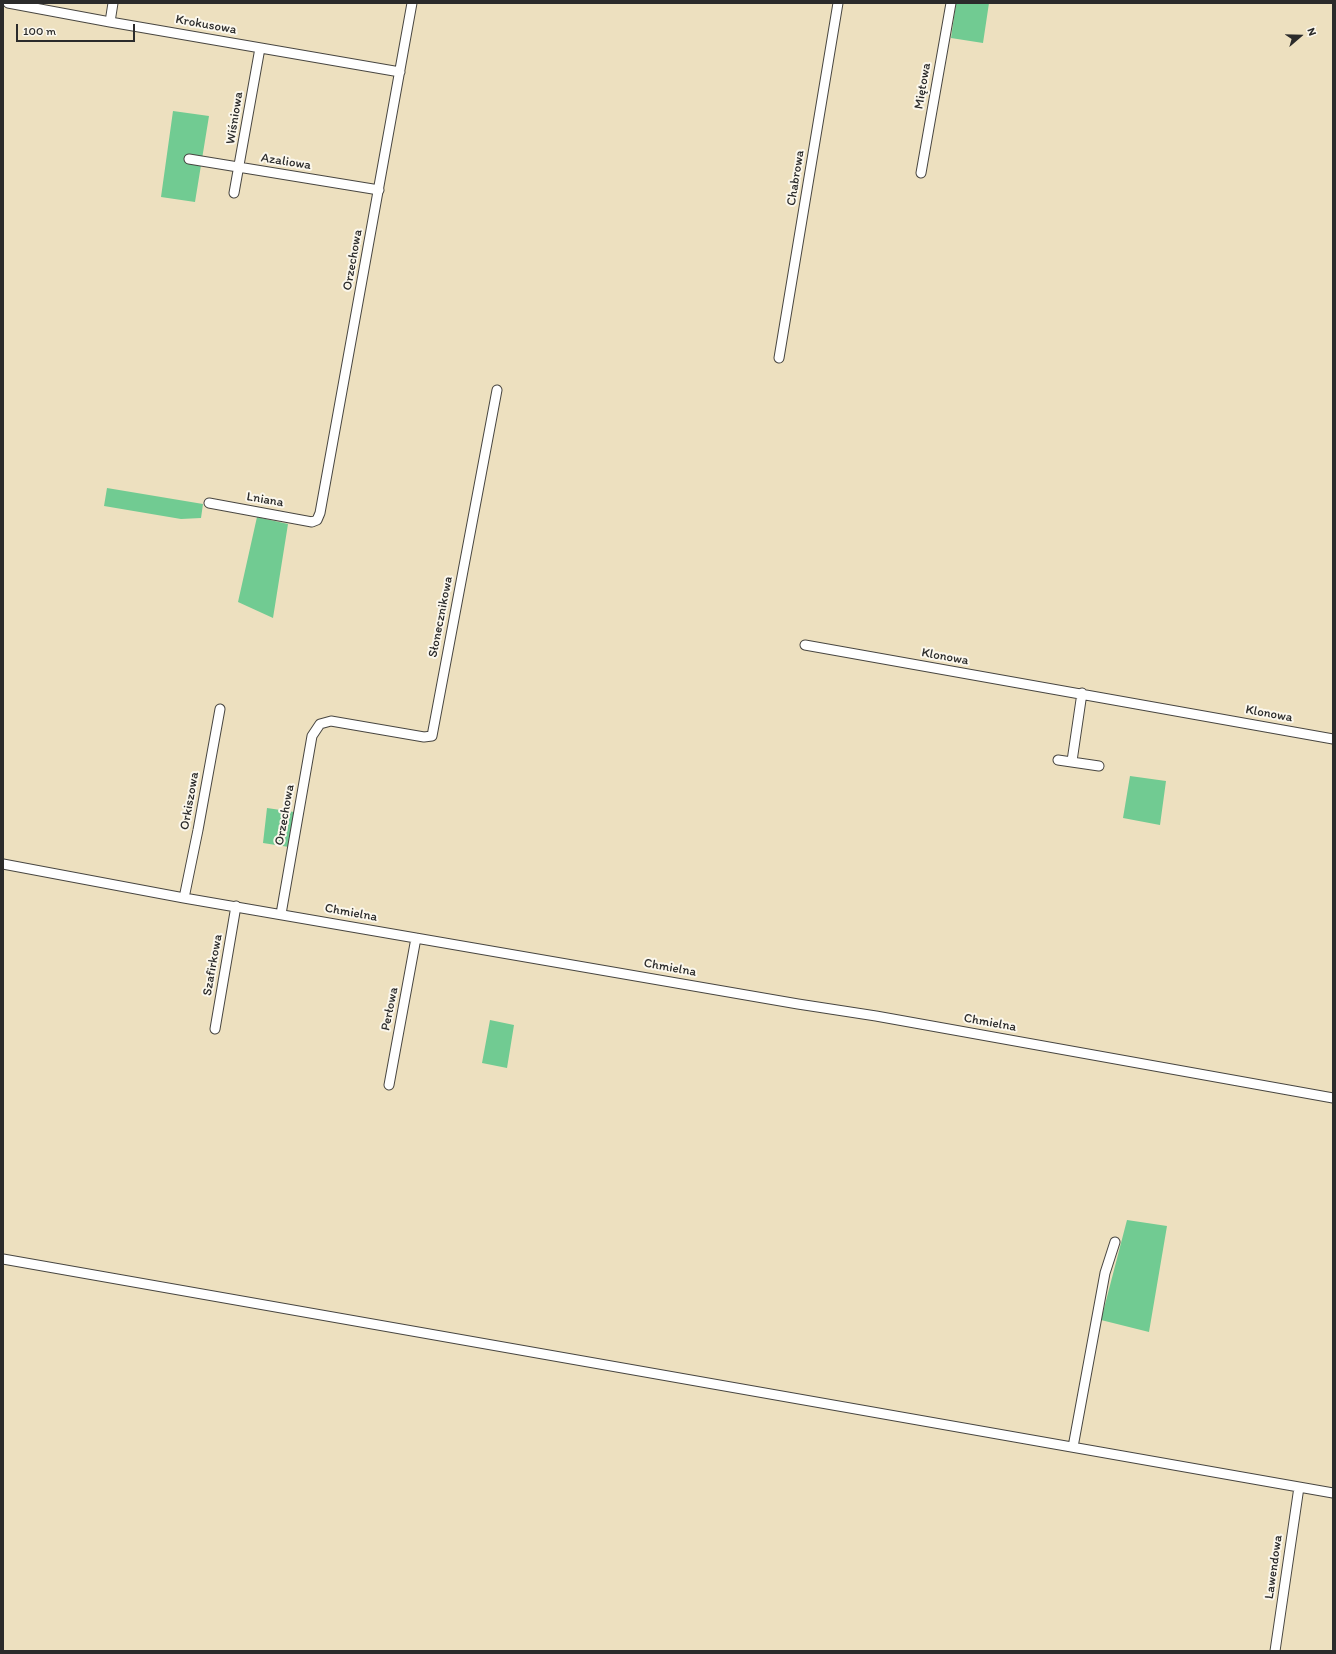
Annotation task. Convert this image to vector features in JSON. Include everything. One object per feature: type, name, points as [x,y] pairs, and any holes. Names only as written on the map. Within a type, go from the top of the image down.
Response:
[{"type":"street","name":"Krokusowa","points":[[8,3],[400,72]]},
{"type":"street","points":[[110,22],[113,3]]},
{"type":"street","name":"Orzechowa","points":[[317,520],[322,505],[412,3]]},
{"type":"street","name":"Chabrowa","points":[[779,358],[838,3]]},
{"type":"street","name":"Miętowa","points":[[921,173],[951,3]]},
{"type":"street","name":"Wiśniowa","points":[[234,193],[240,167],[260,48]]},
{"type":"street","name":"Azaliowa","points":[[189,159],[379,190]]},
{"type":"street","name":"Słonecznikowa","points":[[320,724],[331,720],[424,737],[432,736],[497,390]]},
{"type":"street","name":"Lniana","points":[[209,503],[312,522],[317,520]]},
{"type":"street","name":"Klonowa","points":[[805,645],[1082,693],[1333,739]]},
{"type":"street","points":[[1072,761],[1082,693]]},
{"type":"street","name":"Orkiszowa","points":[[184,898],[220,709]]},
{"type":"street","name":"Orzechowa","points":[[281,914],[312,736],[320,724]]},
{"type":"street","points":[[1058,760],[1099,766]]},
{"type":"street","name":"Chmielna","points":[[3,864],[184,898],[884,1018],[1333,1098]]},
{"type":"street","name":"Szafirkowa","points":[[215,1029],[236,906]]},
{"type":"street","name":"Perłowa","points":[[389,1085],[416,938]]},
{"type":"street","points":[[1073,1447],[1105,1272],[1115,1242]]},
{"type":"street","points":[[3,1259],[1333,1493]]},
{"type":"street","name":"Lawendowa","points":[[1275,1651],[1299,1487]]},
{"type":"green space","points":[[956,3],[989,3],[983,43],[951,38]]},
{"type":"green space","points":[[173,111],[209,116],[195,202],[161,197]]},
{"type":"green space","points":[[107,488],[203,504],[201,518],[181,519],[104,506]]},
{"type":"green space","points":[[257,517],[288,524],[273,618],[238,602]]},
{"type":"green space","points":[[1130,776],[1166,781],[1160,825],[1123,818]]},
{"type":"green space","points":[[267,808],[294,812],[289,847],[263,843]]},
{"type":"green space","points":[[490,1020],[514,1025],[507,1068],[482,1063]]},
{"type":"green space","points":[[1127,1220],[1167,1226],[1149,1332],[1101,1320]]}]
